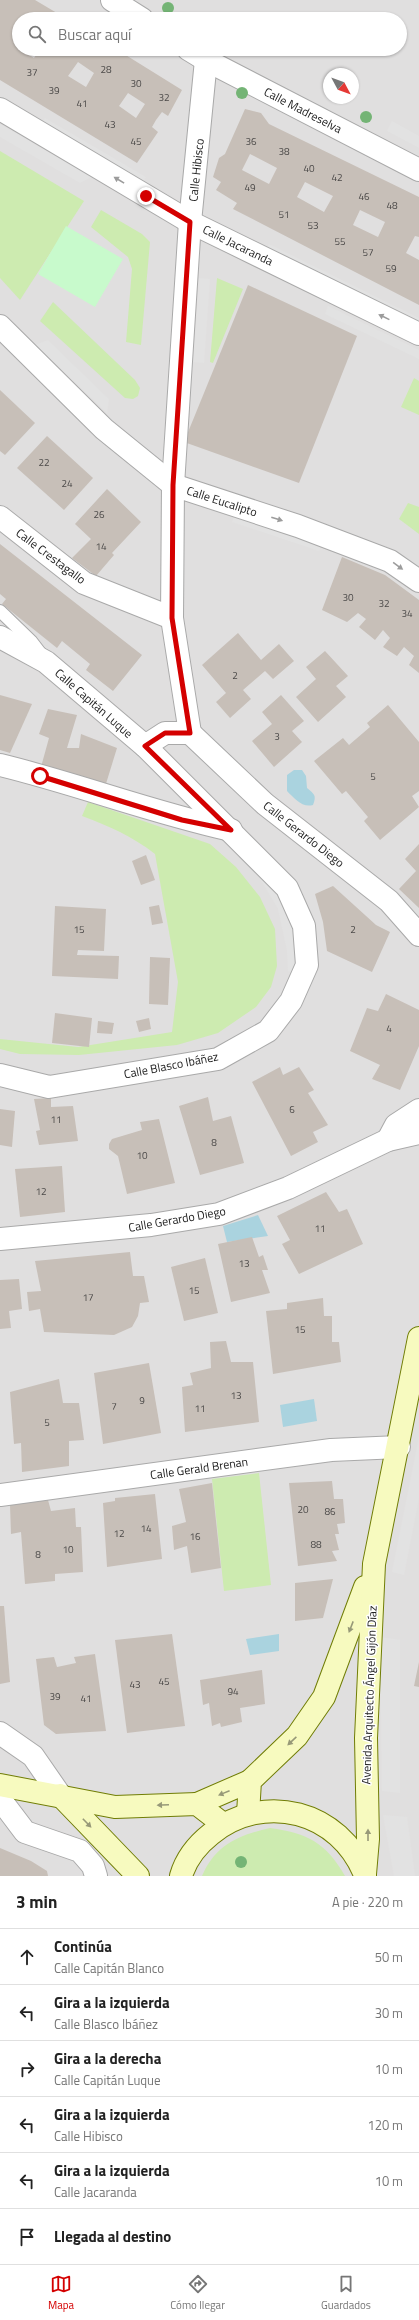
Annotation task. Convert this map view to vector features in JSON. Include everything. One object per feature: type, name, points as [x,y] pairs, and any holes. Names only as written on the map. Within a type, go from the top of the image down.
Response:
[{"type":"main road","name":"Avenida Arquitecto Ángel Gijón Díaz","points":[[250,1781],[297,1736],[324,1697],[374,1564],[415,1380],[419,1338]]},
{"type":"main road","name":"Avenida Arquitecto Ángel Gijón Díaz","points":[[365,1875],[368,1839],[366,1738],[374,1564]]},
{"type":"main road","points":[[0,1785],[60,1795],[115,1807],[197,1804],[250,1781],[248,1814]]},
{"type":"main road","points":[[60,1795],[138,1876]]},
{"type":"main road","points":[[197,1804],[223,1824]]},
{"type":"main road","points":[[181,1876],[184,1867],[200,1842],[223,1824],[248,1814],[277,1810],[306,1816],[331,1830],[351,1848],[365,1875]]},
{"type":"street","points":[[112,0],[131,12]]},
{"type":"street","name":"Calle Hibisco","points":[[190,733],[172,618],[173,485],[190,222],[197,56]]},
{"type":"street","name":"Calle Madreselva","points":[[199,56],[419,170]]},
{"type":"street","name":"Calle Jacaranda","points":[[0,109],[190,222],[419,334]]},
{"type":"street","name":"Calle Eucalipto","points":[[0,326],[104,428],[173,485],[298,526],[390,561],[419,581]]},
{"type":"street","name":"Calle Crestagallo","points":[[0,517],[84,583],[172,618]]},
{"type":"street","name":"Calle Capitán Luque","points":[[0,637],[46,662],[145,746],[165,733],[190,733]]},
{"type":"street","name":"Calle Gerardo Diego","points":[[190,733],[265,804],[389,901],[419,935]]},
{"type":"street","name":"Calle Blasco Ibáñez","points":[[0,1076],[49,1087],[218,1059],[268,1031],[291,1001],[307,965],[304,926],[287,888],[231,830],[145,746]]},
{"type":"street","points":[[0,765],[35,774],[182,820],[231,830]]},
{"type":"street","points":[[388,1140],[396,1125],[419,1110]]},
{"type":"street","name":"Calle Gerardo Diego","points":[[0,1239],[151,1225],[219,1214],[288,1188],[388,1140],[419,1133]]},
{"type":"street","name":"Calle Gerald Brenan","points":[[0,1495],[331,1450],[399,1447]]},
{"type":"street","points":[[0,1733],[33,1756],[60,1795]]},
{"type":"street","points":[[0,1799],[25,1832],[80,1851],[93,1866],[96,1876]]},
{"type":"lane","points":[[0,611],[31,641],[46,662]]},
{"type":"shaded area","points":[[0,0],[419,0],[419,1876],[0,1876]]},
{"type":"shaded area","points":[[45,118],[146,177],[142,184],[40,125]]},
{"type":"shaded area","points":[[392,121],[419,136],[419,148],[387,131]]},
{"type":"shaded area","points":[[0,124],[92,177],[80,183],[0,137]]},
{"type":"shaded area","points":[[269,244],[419,318],[419,326],[266,250]]},
{"type":"shaded area","points":[[199,278],[210,279],[204,363],[193,362]]},
{"type":"shaded area","points":[[328,306],[419,350],[419,359],[325,314]]},
{"type":"shaded area","points":[[48,340],[109,399],[107,413],[35,345]]},
{"type":"shaded area","points":[[235,514],[322,543],[319,551],[232,522]]},
{"type":"shaded area","points":[[264,872],[287,906],[298,951],[297,974],[288,971],[287,951],[278,909],[259,877]]},
{"type":"shaded area","points":[[419,1437],[419,1498],[404,1575],[392,1572]]},
{"type":"shaded area","points":[[380,1637],[400,1640],[400,1793],[382,1791]]},
{"type":"shaded area","points":[[383,1815],[407,1817],[415,1876],[394,1876]]},
{"type":"green space","points":[[0,151],[84,201],[20,300],[0,278]]},
{"type":"green space","points":[[101,210],[142,234],[150,242],[141,345],[126,342],[132,269],[128,257],[91,227]]},
{"type":"green space","points":[[66,226],[123,259],[95,307],[38,274]]},
{"type":"green space","points":[[217,278],[243,289],[213,363],[210,362]]},
{"type":"green space","points":[[53,302],[135,380],[140,388],[138,396],[133,399],[125,398],[40,321]]},
{"type":"green space","points":[[414,378],[419,381],[419,415],[401,407]]},
{"type":"green space","points":[[408,503],[419,507],[419,534],[399,519]]},
{"type":"green space","points":[[88,802],[210,844],[236,867],[260,897],[275,929],[277,966],[271,987],[256,1007],[218,1033],[177,1045],[79,1055],[20,1054],[0,1049],[0,1039],[78,1047],[172,1032],[178,982],[155,854],[120,832],[82,816]]},
{"type":"green space","points":[[259,1473],[271,1585],[224,1591],[212,1479]]},
{"type":"green space","points":[[270,1828],[295,1833],[315,1842],[331,1855],[345,1876],[202,1876],[207,1865],[214,1856],[229,1843],[248,1834]]},
{"type":"water","points":[[294,770],[302,770],[306,776],[307,788],[315,797],[313,805],[309,806],[302,804],[287,791],[287,775]]},
{"type":"water","points":[[258,1215],[268,1236],[227,1242],[223,1226]]},
{"type":"water","points":[[314,1399],[317,1421],[283,1427],[280,1405]]},
{"type":"water","points":[[279,1634],[279,1651],[250,1655],[246,1639]]},
{"type":"building","points":[[0,0],[35,0],[55,12],[12,12],[12,56],[31,56],[34,58],[35,56],[127,56],[182,90],[168,116],[162,112],[156,120],[152,127],[158,132],[137,163],[0,80]],"holes":[[[78,62],[94,73],[86,87],[68,76]],[[128,93],[145,104],[136,118],[119,106]]]},
{"type":"building","points":[[245,109],[261,113],[269,124],[419,197],[419,237],[415,236],[406,253],[419,260],[419,305],[233,209],[237,203],[216,190],[221,182],[213,177],[219,158],[225,154]],"holes":[[[250,154],[277,168],[269,184],[242,170]],[[305,182],[333,196],[324,212],[297,197]],[[360,210],[385,222],[378,237],[353,225]]]},
{"type":"building","points":[[248,285],[357,336],[299,483],[184,442]]},
{"type":"building","points":[[0,390],[35,423],[5,455],[0,451]]},
{"type":"building","points":[[47,436],[93,478],[64,510],[17,468]]},
{"type":"building","points":[[107,489],[141,522],[112,553],[114,555],[96,576],[72,558],[91,539],[75,524]]},
{"type":"building","points":[[0,544],[142,655],[113,691],[86,670],[90,664],[62,641],[57,648],[2,604],[6,599],[0,594]]},
{"type":"building","points":[[342,557],[385,575],[419,600],[419,673],[409,665],[414,656],[404,647],[397,656],[383,647],[390,638],[383,630],[375,640],[359,627],[366,619],[358,613],[347,622],[322,610]]},
{"type":"building","points":[[238,633],[261,660],[279,644],[294,661],[273,679],[265,671],[243,690],[251,699],[230,718],[216,702],[226,693],[202,665]]},
{"type":"building","points":[[325,651],[348,676],[336,686],[346,697],[318,722],[296,697],[316,679],[306,667]]},
{"type":"building","points":[[0,695],[32,704],[10,753],[0,750]]},
{"type":"building","points":[[281,695],[304,721],[292,731],[302,742],[274,767],[252,741],[272,724],[262,712]]},
{"type":"building","points":[[388,705],[419,742],[419,791],[412,796],[419,807],[380,840],[364,821],[368,817],[346,791],[342,794],[314,761],[343,738],[349,745],[370,727],[367,723]]},
{"type":"building","points":[[48,709],[77,715],[67,748],[79,748],[81,734],[117,748],[105,787],[41,767],[49,738],[39,734]]},
{"type":"building","points":[[419,844],[419,908],[399,889],[416,871],[405,859]]},
{"type":"building","points":[[146,855],[155,880],[141,885],[132,861]]},
{"type":"building","points":[[333,886],[376,925],[390,932],[372,972],[327,951],[323,922],[315,894]]},
{"type":"building","points":[[159,905],[163,923],[152,925],[149,907]]},
{"type":"building","points":[[55,906],[106,909],[104,951],[78,950],[77,955],[119,956],[118,979],[52,976]]},
{"type":"building","points":[[150,957],[170,958],[168,1005],[149,1004]]},
{"type":"building","points":[[386,994],[419,1010],[419,1046],[400,1090],[372,1079],[380,1065],[350,1051],[367,1008],[378,1011]]},
{"type":"building","points":[[55,1013],[92,1018],[89,1047],[52,1043]]},
{"type":"building","points":[[149,1018],[151,1029],[139,1032],[136,1021]]},
{"type":"building","points":[[98,1021],[114,1023],[112,1034],[97,1033]]},
{"type":"building","points":[[280,1067],[283,1075],[299,1067],[314,1090],[308,1093],[328,1125],[313,1132],[318,1142],[291,1156],[252,1082]]},
{"type":"building","points":[[208,1097],[213,1121],[231,1116],[244,1163],[200,1175],[179,1106]]},
{"type":"building","points":[[51,1098],[51,1107],[73,1106],[78,1141],[39,1145],[36,1131],[40,1130],[34,1099]]},
{"type":"building","points":[[0,1109],[15,1111],[12,1147],[0,1145]]},
{"type":"building","points":[[159,1119],[175,1183],[127,1194],[118,1156],[109,1149],[109,1144],[112,1139],[142,1130],[140,1122]]},
{"type":"building","points":[[62,1166],[65,1212],[20,1217],[15,1169]]},
{"type":"building","points":[[326,1192],[339,1212],[347,1209],[363,1244],[299,1274],[282,1244],[290,1240],[277,1216]]},
{"type":"building","points":[[252,1237],[259,1257],[263,1255],[268,1270],[262,1270],[270,1293],[231,1302],[218,1244]]},
{"type":"building","points":[[130,1252],[133,1276],[144,1276],[149,1302],[140,1303],[138,1316],[132,1327],[114,1335],[44,1332],[40,1309],[29,1311],[27,1292],[41,1291],[35,1261]]},
{"type":"building","points":[[205,1258],[218,1313],[184,1321],[171,1267]]},
{"type":"building","points":[[19,1279],[22,1309],[9,1311],[11,1328],[0,1329],[0,1280]]},
{"type":"building","points":[[323,1298],[324,1316],[332,1316],[332,1342],[339,1342],[341,1362],[273,1374],[266,1311],[287,1309],[287,1303]]},
{"type":"building","points":[[226,1341],[231,1362],[253,1362],[259,1422],[185,1432],[182,1387],[193,1385],[190,1373],[211,1368],[210,1342]]},
{"type":"building","points":[[149,1363],[161,1433],[103,1444],[94,1373]]},
{"type":"building","points":[[59,1379],[63,1403],[79,1403],[84,1440],[69,1441],[69,1466],[22,1472],[21,1443],[14,1444],[10,1392]]},
{"type":"building","points":[[332,1481],[334,1499],[343,1499],[345,1523],[337,1524],[339,1534],[335,1534],[339,1550],[332,1551],[337,1561],[298,1566],[289,1483]]},
{"type":"building","points":[[212,1483],[221,1568],[191,1573],[187,1546],[174,1550],[172,1526],[186,1522],[179,1489]]},
{"type":"building","points":[[155,1494],[162,1559],[107,1567],[103,1503],[115,1501],[115,1498]]},
{"type":"building","points":[[48,1500],[51,1511],[75,1508],[76,1527],[81,1527],[83,1572],[55,1574],[55,1581],[25,1584],[21,1532],[11,1534],[10,1505]]},
{"type":"building","points":[[333,1579],[323,1618],[295,1621],[295,1583]]},
{"type":"building","points":[[0,1606],[4,1606],[10,1682],[0,1684]]},
{"type":"building","points":[[172,1634],[185,1726],[127,1733],[115,1640]]},
{"type":"building","points":[[95,1654],[106,1731],[56,1734],[44,1725],[36,1659],[54,1657],[57,1667],[76,1663],[74,1657]]},
{"type":"building","points":[[419,1662],[419,1687],[414,1686]]},
{"type":"building","points":[[262,1670],[265,1704],[240,1708],[242,1722],[221,1727],[220,1723],[212,1726],[209,1703],[203,1705],[200,1680]]},
{"type":"building","points":[[0,1848],[31,1861],[47,1871],[48,1876],[0,1876]]},
{"type":"route","points":[[40,776],[182,820],[231,830],[145,746],[165,733],[190,733],[172,618],[173,485],[190,222],[146,196]]}]
